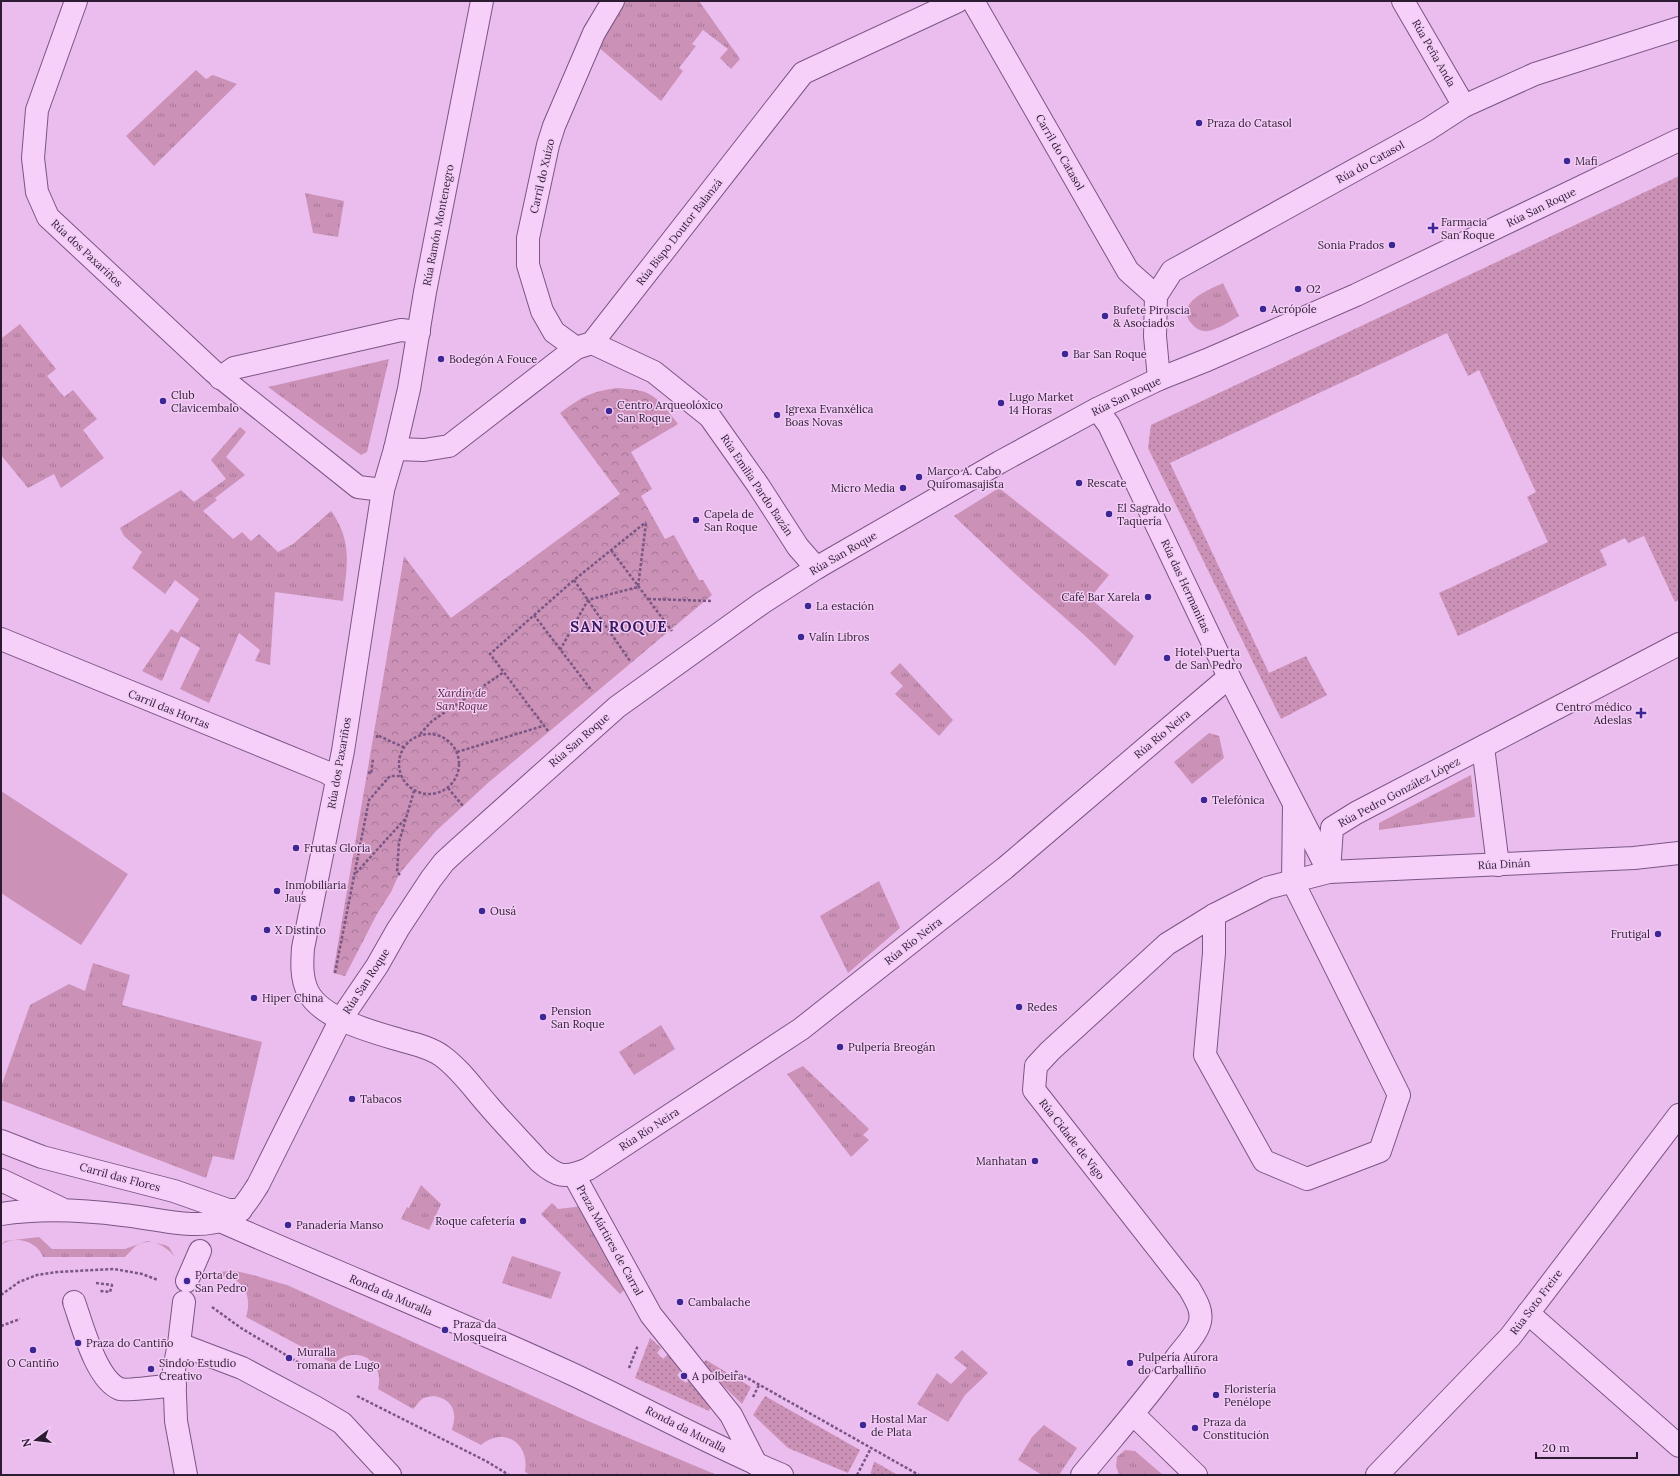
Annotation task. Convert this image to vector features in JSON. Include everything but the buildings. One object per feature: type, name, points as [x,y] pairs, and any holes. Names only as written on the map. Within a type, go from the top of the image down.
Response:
[{"type":"street","name":"Rúa dos Paxariños","points":[[76,1],[37,110],[33,158],[37,192],[48,217],[220,378],[358,487],[383,490]]},
{"type":"street","name":"Rúa Ramón Montenegro","points":[[395,449],[409,389],[425,292],[482,1]]},
{"type":"street","name":"Carril do Xuízo","points":[[584,345],[554,332],[542,311],[528,265],[528,238],[548,145],[554,126],[594,33],[613,1]]},
{"type":"street","name":"Rúa Bispo Doutor Balanzá","points":[[395,449],[424,450],[448,446],[584,345],[803,72],[958,1]]},
{"type":"street","name":"Carril do Catasol","points":[[973,1],[1128,271],[1156,296]]},
{"type":"street","name":"Rúa Peña Anda","points":[[1403,1],[1464,106]]},
{"type":"street","name":"Rúa do Catasol","points":[[1156,296],[1172,271],[1427,130],[1464,106],[1535,74],[1679,28]]},
{"type":"street","name":"Rúa San Roque","points":[[220,1221],[230,1218],[241,1210],[258,1185],[341,1019],[377,966],[398,929],[430,879],[444,862],[457,850],[573,745],[617,708],[762,603],[818,567],[993,466],[1097,409],[1159,379],[1207,360],[1356,295],[1679,140]]},
{"type":"street","points":[[1156,296],[1155,336],[1159,379]]},
{"type":"street","points":[[220,378],[234,368],[401,330],[419,332]]},
{"type":"street","name":"Rúa Emilia Pardo Bazán","points":[[584,345],[654,372],[710,417],[758,485],[798,547],[812,563],[818,567]]},
{"type":"street","name":"Rúa das Hermanitas","points":[[1097,409],[1109,425],[1229,677],[1329,872]]},
{"type":"street","name":"Rúa dos Paxariños","points":[[341,1019],[322,1008],[308,993],[304,980],[302,962],[303,948],[337,779],[383,490],[395,449]]},
{"type":"street","name":"Carril das Hortas","points":[[1,640],[326,772],[337,779]]},
{"type":"street","name":"Rúa Pedro González López","points":[[1329,872],[1332,828],[1356,813],[1679,644]]},
{"type":"street","name":"Rúa Río Neira","points":[[574,1175],[588,1169],[801,1029],[1005,868],[1229,677]]},
{"type":"street","points":[[1484,747],[1498,864]]},
{"type":"street","points":[[1214,915],[1214,953],[1205,1055],[1264,1161],[1307,1179],[1380,1151],[1399,1095],[1293,882],[1294,804]]},
{"type":"street","name":"Rúa Dinán","points":[[1329,872],[1634,858],[1679,854]]},
{"type":"street","name":"Rúa Cidade de Vigo","points":[[1082,1475],[1134,1415],[1199,1326],[1201,1314],[1196,1300],[1189,1288],[1034,1090],[1036,1066],[1050,1051],[1167,944],[1214,915],[1267,888],[1329,872]]},
{"type":"street","name":"Praza Mártires de Carral","points":[[341,1019],[373,1032],[418,1045],[442,1056],[457,1069],[539,1161],[552,1172],[562,1175],[574,1175],[654,1320],[731,1414],[756,1464]]},
{"type":"street","name":"Rúa Soto Freire","points":[[1377,1475],[1510,1337],[1679,1115]]},
{"type":"street","name":"Carril das Flores","points":[[1,1141],[42,1157],[174,1191],[228,1210],[241,1210]]},
{"type":"street","points":[[1,1180],[65,1210]]},
{"type":"street","points":[[1,1214],[16,1211],[65,1210],[204,1225],[220,1221]]},
{"type":"street","name":"Ronda da Muralla","points":[[220,1221],[501,1341],[618,1395],[756,1464],[782,1475]]},
{"type":"street","points":[[187,1281],[200,1251]]},
{"type":"street","points":[[74,1302],[90,1349],[108,1382],[121,1390],[175,1385]]},
{"type":"street","points":[[184,1302],[179,1344],[174,1369],[176,1420],[186,1475]]},
{"type":"street","points":[[1528,1313],[1679,1446]]},
{"type":"street","points":[[179,1344],[242,1368],[342,1423],[390,1475]]},
{"type":"street","points":[[1134,1415],[1196,1475]]},
{"type":"path","points":[[550,734],[490,654],[574,580],[646,522],[638,587]]},
{"type":"path","points":[[611,550],[676,636]]},
{"type":"path","points":[[574,580],[631,662]]},
{"type":"path","points":[[560,650],[588,600],[638,587]]},
{"type":"path","points":[[648,599],[716,601]]},
{"type":"path","points":[[534,615],[593,692]]},
{"type":"path","points":[[420,734],[430,733],[440,735],[449,741],[460,759],[456,779],[448,788],[441,792],[423,794],[414,791],[406,785],[401,776],[399,767],[399,757],[403,747],[410,739],[420,734],[432,721],[504,671]]},
{"type":"path","points":[[457,752],[543,726]]},
{"type":"path","points":[[377,734],[403,747]]},
{"type":"path","points":[[334,977],[369,800],[390,776],[401,776]]},
{"type":"path","points":[[448,788],[465,808]]},
{"type":"path","points":[[402,877],[397,872],[400,842],[414,791]]},
{"type":"path","points":[[354,874],[406,819]]},
{"type":"path","points":[[1,1326],[20,1318]]},
{"type":"path","points":[[618,1395],[643,1332],[654,1320]]},
{"type":"path","points":[[734,1371],[919,1475]]},
{"type":"path","points":[[858,1475],[871,1448]]},
{"type":"green space","points":[[620,1],[699,1],[740,59],[731,69],[720,58],[728,49],[703,30],[692,44],[696,46],[679,68],[683,71],[661,101],[597,46]]},
{"type":"green space","points":[[196,70],[206,79],[213,75],[237,84],[154,166],[126,136]]},
{"type":"green space","points":[[1679,176],[1679,600],[1675,602],[1644,536],[1628,543],[1625,538],[1600,550],[1607,565],[1458,636],[1439,593],[1548,542],[1527,497],[1536,492],[1479,370],[1468,376],[1447,333],[1170,463],[1269,673],[1306,656],[1327,695],[1281,719],[1148,448],[1151,425]]},
{"type":"green space","points":[[305,193],[344,201],[338,237],[313,233]]},
{"type":"green space","points":[[1223,283],[1239,316],[1216,329],[1201,331],[1197,329],[1192,324],[1188,316],[1187,310],[1190,304],[1195,298],[1209,289]]},
{"type":"green space","points":[[20,324],[56,369],[47,376],[64,397],[73,390],[97,419],[83,430],[104,458],[61,488],[54,474],[28,488],[1,455],[1,337],[2,338]]},
{"type":"green space","points":[[389,359],[367,452],[361,455],[268,387]]},
{"type":"green space","name":"Xardín de San Roque","points":[[617,388],[638,390],[649,394],[661,403],[678,424],[631,452],[652,489],[641,496],[665,539],[674,535],[699,580],[703,580],[712,595],[489,782],[436,831],[399,874],[391,892],[377,914],[345,976],[333,973],[404,556],[451,618],[620,494],[560,413],[592,393]]},
{"type":"green space","points":[[240,427],[246,432],[226,457],[245,475],[215,498],[217,500],[203,511],[233,539],[242,532],[251,541],[259,534],[278,552],[293,544],[331,511],[338,522],[346,543],[346,576],[343,601],[275,592],[270,665],[255,661],[260,650],[239,633],[209,703],[180,689],[200,648],[181,636],[162,681],[142,671],[171,629],[178,633],[199,599],[175,580],[165,594],[132,568],[142,552],[124,536],[120,528],[181,490],[194,502],[226,479],[211,460]]},
{"type":"green space","points":[[999,488],[1109,575],[1090,598],[1134,636],[1115,666],[1082,633],[1023,581],[954,516]]},
{"type":"green space","points":[[900,663],[953,720],[939,736],[895,694],[903,686],[890,673]]},
{"type":"green space","points":[[1209,733],[1219,736],[1224,758],[1192,784],[1174,762]]},
{"type":"green space","points":[[1471,775],[1475,817],[1379,830],[1379,823]]},
{"type":"green space","points":[[1,791],[128,874],[81,945],[1,893]]},
{"type":"green space","points":[[879,881],[900,928],[848,973],[820,916]]},
{"type":"green space","points":[[93,963],[130,975],[122,1005],[262,1042],[234,1160],[213,1156],[206,1178],[1,1100],[1,1087],[30,1005],[69,984],[85,991]]},
{"type":"green space","points":[[661,1025],[675,1049],[634,1075],[619,1052]]},
{"type":"green space","points":[[803,1066],[869,1129],[863,1135],[869,1140],[851,1157],[787,1074]]},
{"type":"green space","points":[[421,1185],[441,1204],[429,1230],[401,1219],[407,1207],[409,1208]]},
{"type":"green space","points":[[552,1203],[558,1209],[584,1206],[627,1287],[620,1294],[541,1214]]},
{"type":"green space","points":[[39,1237],[52,1249],[125,1249],[147,1241],[153,1242],[137,1245],[125,1257],[43,1257],[36,1247],[25,1241],[14,1240]]},
{"type":"green space","points":[[13,1240],[1,1245],[5,1241]]},
{"type":"green space","points":[[153,1242],[169,1247],[175,1257],[163,1246]]},
{"type":"green space","points":[[512,1256],[561,1272],[551,1299],[502,1283]]},
{"type":"green space","points":[[231,1271],[245,1273],[287,1285],[588,1421],[717,1475],[531,1475],[525,1472],[523,1453],[514,1440],[498,1437],[481,1445],[452,1430],[454,1418],[453,1409],[447,1401],[442,1398],[432,1396],[427,1397],[422,1399],[413,1409],[378,1389],[379,1379],[377,1370],[373,1363],[366,1358],[359,1355],[350,1355],[342,1358],[334,1364],[246,1317],[248,1299],[242,1286],[237,1281],[230,1278],[213,1276],[217,1272]]},
{"type":"green space","points":[[650,1338],[661,1348],[657,1353],[663,1359],[668,1354],[683,1368],[677,1375],[686,1383],[692,1377],[714,1399],[709,1411],[635,1378]]},
{"type":"green space","points":[[962,1350],[988,1373],[965,1395],[948,1422],[917,1404],[937,1373],[951,1384],[967,1368],[954,1358]]},
{"type":"green space","points":[[706,1360],[751,1387],[742,1404],[701,1364]]},
{"type":"green space","points":[[765,1396],[860,1450],[848,1473],[788,1448],[753,1415]]},
{"type":"green space","points":[[1044,1425],[1077,1448],[1059,1475],[1042,1475],[1018,1460],[1032,1437]]},
{"type":"green space","points":[[1125,1450],[1135,1451],[1163,1475],[1119,1475],[1116,1466],[1117,1457]]},
{"type":"green space","points":[[875,1462],[898,1475],[870,1475]]},
{"type":"place","name":"Praza do Catasol","points":[[1199,123]]},
{"type":"place","name":"Mafi","points":[[1567,161]]},
{"type":"place","name":"Farmacia San Roque","points":[[1433,228]]},
{"type":"place","name":"Sonia Prados","points":[[1392,245]]},
{"type":"place","name":"O2","points":[[1298,289]]},
{"type":"place","name":"Acrópole","points":[[1263,309]]},
{"type":"place","name":"Bufete Piroscia & Asociados","points":[[1105,316]]},
{"type":"place","name":"Bar San Roque","points":[[1065,354]]},
{"type":"place","name":"Bodegón A Fouce","points":[[441,359]]},
{"type":"place","name":"Club Clavicembalo","points":[[163,401]]},
{"type":"place","name":"Lugo Market 14 Horas","points":[[1001,403]]},
{"type":"place","name":"Centro Arqueolóxico San Roque","points":[[609,411]]},
{"type":"place","name":"Igrexa Evanxélica Boas Novas","points":[[777,415]]},
{"type":"place","name":"Marco A. Cabo Quiromasajista","points":[[919,477]]},
{"type":"place","name":"Rescate","points":[[1079,483]]},
{"type":"place","name":"Micro Media","points":[[903,488]]},
{"type":"place","name":"El Sagrado Taquería","points":[[1109,514]]},
{"type":"place","name":"Capela de San Roque","points":[[696,520]]},
{"type":"place","name":"Café Bar Xarela","points":[[1148,597]]},
{"type":"place","name":"La estación","points":[[808,606]]},
{"type":"place","name":"Valín Libros","points":[[801,637]]},
{"type":"place","name":"Hotel Puerta de San Pedro","points":[[1167,658]]},
{"type":"place","name":"Centro médico Adeslas","points":[[1641,713]]},
{"type":"place","name":"Telefónica","points":[[1204,800]]},
{"type":"place","name":"Frutas Gloria","points":[[296,848]]},
{"type":"place","name":"Inmobiliaria Jaus","points":[[277,891]]},
{"type":"place","name":"Ousá","points":[[482,911]]},
{"type":"place","name":"X Distinto","points":[[267,930]]},
{"type":"place","name":"Frutigal","points":[[1658,934]]},
{"type":"place","name":"Hiper China","points":[[254,998]]},
{"type":"place","name":"Redes","points":[[1019,1007]]},
{"type":"place","name":"Pension San Roque","points":[[543,1017]]},
{"type":"place","name":"Pulpería Breogán","points":[[840,1047]]},
{"type":"place","name":"Tabacos","points":[[352,1099]]},
{"type":"place","name":"Manhatan","points":[[1035,1161]]},
{"type":"place","name":"Roque cafetería","points":[[523,1221]]},
{"type":"place","name":"Panadería Manso","points":[[288,1225]]},
{"type":"place","name":"Porta de San Pedro","points":[[187,1281]]},
{"type":"place","name":"Cambalache","points":[[680,1302]]},
{"type":"place","name":"Praza da Mosqueira","points":[[445,1330]]},
{"type":"place","name":"Praza do Cantiño","points":[[78,1343]]},
{"type":"place","name":"O Cantiño","points":[[33,1350]]},
{"type":"place","name":"Muralla romana de Lugo","points":[[289,1358]]},
{"type":"place","name":"Pulpería Aurora do Carballiño","points":[[1130,1363]]},
{"type":"place","name":"Sindoo Estudio Creativo","points":[[151,1369]]},
{"type":"place","name":"A polbeira","points":[[684,1376]]},
{"type":"place","name":"Floristería Penélope","points":[[1216,1395]]},
{"type":"place","name":"Hostal Mar de Plata","points":[[863,1425]]},
{"type":"place","name":"Praza da Constitución","points":[[1195,1428]]},
{"type":"district","name":"SAN ROQUE","points":[[619,627]]}]
